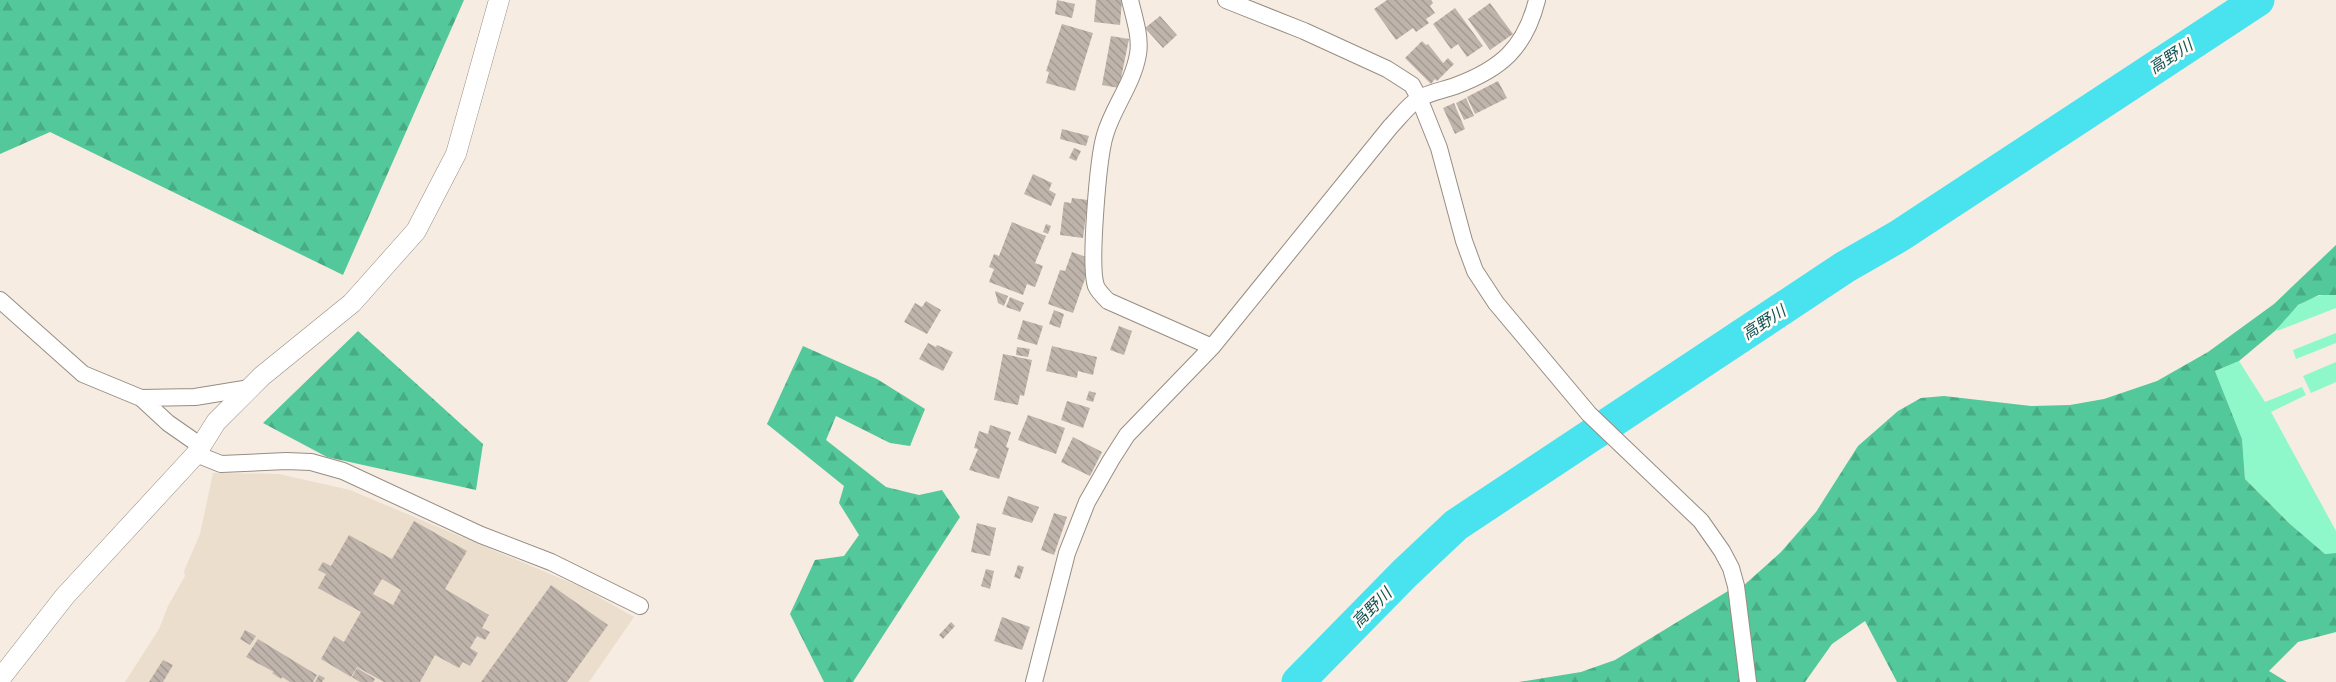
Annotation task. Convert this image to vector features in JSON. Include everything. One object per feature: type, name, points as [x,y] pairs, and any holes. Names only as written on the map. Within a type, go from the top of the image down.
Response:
[{"type":"street","points":[[0,679],[65,596],[198,450],[216,422],[250,388],[352,303],[416,231],[456,154],[498,0]]},
{"type":"street","points":[[1130,0],[1138,31],[1138,54],[1123,99],[1112,117],[1099,162],[1094,260],[1096,287],[1108,301],[1212,347]]},
{"type":"street","points":[[1226,0],[1304,31],[1387,69],[1412,85],[1439,148],[1464,241],[1475,271],[1496,303],[1589,414],[1701,521],[1722,551],[1731,568],[1736,586],[1748,682]]},
{"type":"street","points":[[1034,682],[1067,553],[1087,502],[1127,435],[1212,347],[1390,126],[1419,98],[1465,82],[1507,57],[1515,50],[1528,31],[1537,0]]},
{"type":"street","points":[[0,300],[83,374],[141,398],[198,450],[221,464],[311,462],[343,471],[481,535],[551,561],[640,606]]},
{"type":"street","points":[[141,398],[195,398],[250,388]]},
{"type":"shaded area","points":[[213,473],[279,474],[350,490],[581,587],[634,617],[589,682],[125,682],[159,629],[168,606],[185,576],[184,571],[200,534]]},
{"type":"green space","points":[[0,0],[464,0],[343,275],[50,132],[0,154]]},
{"type":"green space","points":[[2336,245],[2336,295],[2319,295],[2298,305],[2276,330],[2239,361],[2215,371],[2242,439],[2245,479],[2290,524],[2325,554],[2336,553],[2336,632],[2298,642],[2269,671],[2287,682],[1897,682],[1865,621],[1832,644],[1805,682],[1755,682],[1742,587],[1781,552],[1816,512],[1858,446],[1898,411],[1921,398],[1944,396],[2031,406],[2070,405],[2104,399],[2157,381],[2208,352],[2274,304]]},
{"type":"green space","points":[[2336,295],[2336,308],[2277,331],[2285,317],[2298,305],[2314,297]]},
{"type":"green space","points":[[358,331],[483,444],[476,490],[327,457],[263,423]]},
{"type":"green space","points":[[2336,333],[2336,343],[2296,359],[2293,350]]},
{"type":"green space","points":[[803,346],[877,379],[925,409],[910,446],[890,443],[836,416],[826,440],[886,487],[919,495],[942,490],[960,517],[853,682],[824,682],[790,614],[815,560],[844,556],[859,535],[839,503],[844,486],[767,424]]},
{"type":"green space","points":[[2239,361],[2265,402],[2302,387],[2306,395],[2271,412],[2336,531],[2336,553],[2325,554],[2290,524],[2245,479],[2242,439],[2215,371]]},
{"type":"green space","points":[[2336,362],[2336,382],[2311,393],[2303,376]]},
{"type":"green space","points":[[1728,591],[1742,682],[1519,682],[1581,672],[1615,660]]},
{"type":"building","points":[[1057,0],[1075,4],[1072,18],[1055,14]]},
{"type":"building","points":[[1096,0],[1122,0],[1120,25],[1094,22]]},
{"type":"building","points":[[1387,0],[1431,0],[1433,3],[1430,6],[1435,13],[1426,19],[1429,23],[1416,32],[1413,28],[1396,40],[1374,9]]},
{"type":"building","points":[[1490,3],[1513,34],[1490,50],[1468,19]]},
{"type":"building","points":[[1455,8],[1483,46],[1467,57],[1458,44],[1451,49],[1433,24]]},
{"type":"building","points":[[1160,16],[1177,35],[1163,48],[1145,28]]},
{"type":"building","points":[[1062,24],[1093,33],[1075,91],[1046,83],[1049,72],[1046,71]]},
{"type":"building","points":[[1111,36],[1129,39],[1119,88],[1102,85]]},
{"type":"building","points":[[1422,41],[1428,44],[1443,63],[1448,58],[1454,64],[1431,84],[1405,58]]},
{"type":"building","points":[[1498,81],[1507,98],[1475,114],[1467,97]]},
{"type":"building","points":[[1466,98],[1474,116],[1464,120],[1456,103]]},
{"type":"building","points":[[1454,103],[1465,129],[1455,134],[1443,108]]},
{"type":"building","points":[[1062,129],[1089,136],[1086,146],[1060,139]]},
{"type":"building","points":[[1074,148],[1081,151],[1076,161],[1069,158]]},
{"type":"building","points":[[1033,174],[1052,183],[1049,190],[1056,194],[1051,206],[1024,194]]},
{"type":"building","points":[[1072,198],[1088,200],[1083,238],[1060,235],[1064,202],[1071,203]]},
{"type":"building","points":[[1012,222],[1046,236],[1035,263],[1043,266],[1035,287],[1027,284],[1023,295],[989,282],[994,269],[989,267],[994,254],[999,256]]},
{"type":"building","points":[[1046,224],[1051,226],[1048,234],[1043,232]]},
{"type":"building","points":[[1072,252],[1092,259],[1073,313],[1048,304],[1060,270],[1065,271]]},
{"type":"building","points":[[995,291],[1008,296],[1004,306],[998,303]]},
{"type":"building","points":[[1010,297],[1024,303],[1020,312],[1006,307]]},
{"type":"building","points":[[926,301],[941,310],[927,334],[904,322],[915,303],[922,307]]},
{"type":"building","points":[[1054,310],[1064,314],[1060,328],[1049,324]]},
{"type":"building","points":[[1023,320],[1043,326],[1037,345],[1017,339]]},
{"type":"building","points":[[1119,326],[1132,331],[1124,355],[1110,350]]},
{"type":"building","points":[[928,343],[953,352],[943,371],[919,359]]},
{"type":"building","points":[[1052,346],[1097,357],[1093,375],[1078,371],[1077,378],[1046,371]]},
{"type":"building","points":[[1017,347],[1030,349],[1028,357],[1016,355]]},
{"type":"building","points":[[1003,354],[1032,360],[1024,396],[1020,395],[1018,405],[994,400]]},
{"type":"building","points":[[1089,391],[1096,393],[1093,402],[1086,400]]},
{"type":"building","points":[[1067,401],[1090,408],[1083,428],[1061,420]]},
{"type":"building","points":[[1028,415],[1065,428],[1056,454],[1018,440]]},
{"type":"building","points":[[990,425],[1011,432],[1006,447],[1009,448],[999,479],[969,470],[978,449],[974,448],[979,431],[988,434]]},
{"type":"building","points":[[1073,437],[1102,452],[1090,476],[1061,462]]},
{"type":"building","points":[[1008,496],[1039,507],[1032,523],[1002,514]]},
{"type":"building","points":[[1054,513],[1067,517],[1054,555],[1041,550]]},
{"type":"building","points":[[414,521],[467,551],[445,589],[489,615],[482,628],[490,632],[485,640],[477,636],[470,648],[478,653],[470,666],[463,662],[459,668],[435,655],[420,682],[384,682],[357,667],[351,677],[321,659],[334,636],[344,642],[361,612],[318,588],[326,574],[318,570],[323,562],[331,566],[349,535],[392,559]],"holes":[[[382,579],[401,590],[393,605],[373,594]]]},
{"type":"building","points":[[977,523],[996,528],[990,556],[971,552]]},
{"type":"building","points":[[1018,565],[1024,567],[1020,579],[1014,577]]},
{"type":"building","points":[[986,569],[994,571],[990,589],[981,586]]},
{"type":"building","points":[[551,585],[608,625],[567,682],[481,682]]},
{"type":"building","points":[[1002,617],[1030,627],[1022,650],[994,641]]},
{"type":"building","points":[[951,622],[955,626],[943,639],[939,635]]},
{"type":"building","points":[[245,630],[256,636],[250,645],[240,639]]},
{"type":"building","points":[[258,639],[317,675],[313,682],[290,682],[282,677],[281,679],[272,673],[274,672],[246,657]]},
{"type":"building","points":[[163,660],[173,665],[163,682],[149,682]]},
{"type":"building","points":[[357,668],[375,679],[373,682],[360,682],[352,677]]},
{"type":"building","points":[[319,675],[325,678],[322,682],[315,682]]},
{"type":"waterway","name":"高野川","points":[[1298,682],[1404,574],[1456,525],[1845,267],[1899,236],[2258,0]]}]
